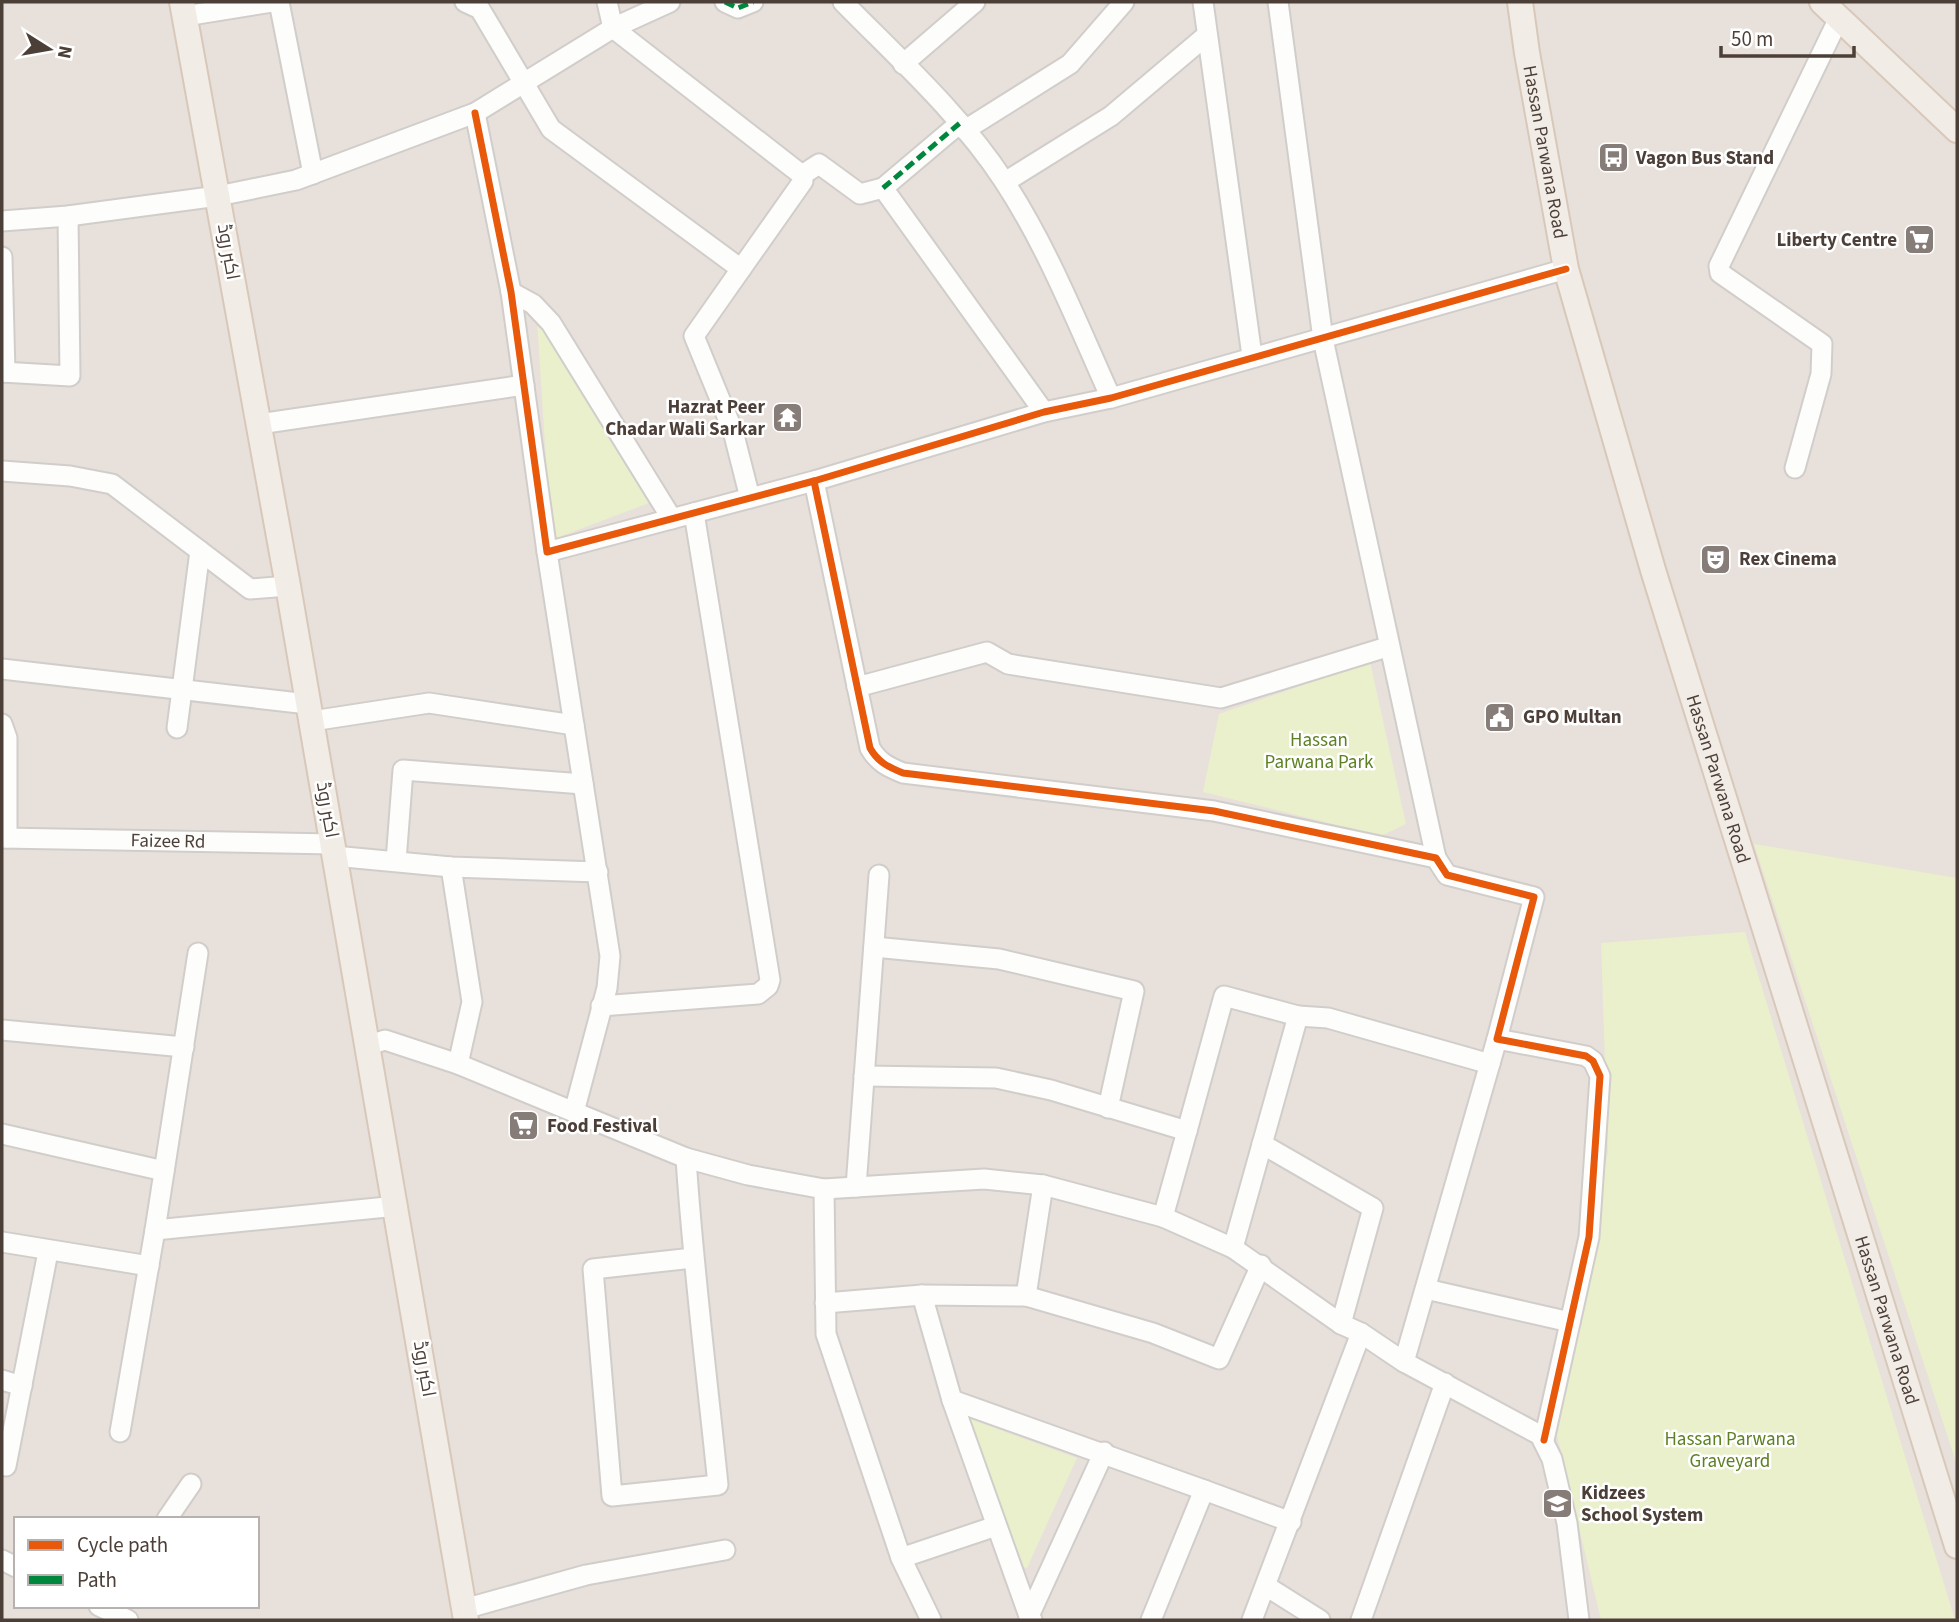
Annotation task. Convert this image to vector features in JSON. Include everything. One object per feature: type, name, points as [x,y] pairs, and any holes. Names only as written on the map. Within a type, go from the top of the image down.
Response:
[{"type":"main road","name":"Hassan Parwana Road","points":[[1520,2],[1566,269],[1653,570],[1957,1546]]},
{"type":"main road","points":[[1835,7],[1957,108]]},
{"type":"main road","points":[[1835,7],[1957,130]]},
{"type":"main road","name":"اکبر روڈ","points":[[183,9],[369,1045],[465,1614]]},
{"type":"street","points":[[183,9],[272,2]]},
{"type":"street","points":[[279,2],[313,174]]},
{"type":"street","points":[[607,2],[613,28],[802,175],[803,181],[694,335],[733,431],[750,498]]},
{"type":"street","points":[[2,221],[68,216],[218,196],[313,174],[475,113],[613,28],[670,2]]},
{"type":"street","points":[[725,2],[738,8],[753,2]]},
{"type":"street","points":[[843,2],[963,127],[1004,182],[1056,276],[1111,398]]},
{"type":"street","points":[[903,64],[975,2]]},
{"type":"street","points":[[802,175],[819,164],[860,194],[883,188],[963,127],[1070,64],[1125,2]]},
{"type":"street","points":[[1203,2],[1252,356]]},
{"type":"street","points":[[1278,2],[1323,339],[1387,647],[1436,858],[1447,874],[1534,897],[1497,1039],[1404,1362]]},
{"type":"street","points":[[475,4],[554,132],[741,269]]},
{"type":"street","points":[[1795,468],[1821,374],[1822,344],[1720,273],[1719,266],[1835,7]]},
{"type":"street","points":[[1004,182],[1111,116],[1207,35]]},
{"type":"street","points":[[475,113],[511,292],[547,552],[610,956],[607,988],[574,1112]]},
{"type":"street","points":[[883,188],[1044,412]]},
{"type":"street","points":[[2,257],[4,372],[70,376],[68,216]]},
{"type":"street","points":[[547,552],[814,481],[1044,412],[1111,398],[1566,269]]},
{"type":"street","points":[[511,292],[533,304],[551,323],[672,519]]},
{"type":"street","points":[[259,424],[524,385]]},
{"type":"street","points":[[2,471],[70,476],[112,484],[250,589],[288,586]]},
{"type":"street","points":[[814,481],[870,748],[879,761],[903,773],[1214,811],[1436,858]]},
{"type":"street","points":[[601,1006],[758,994],[764,991],[770,980],[694,513]]},
{"type":"street","points":[[177,728],[200,551]]},
{"type":"street","points":[[857,687],[988,652],[1008,664],[1221,698],[1387,647]]},
{"type":"street","points":[[2,669],[181,687],[310,712],[429,703],[574,725]]},
{"type":"street","points":[[2,724],[7,738],[4,838]]},
{"type":"street","points":[[396,861],[403,770],[583,784]]},
{"type":"street","name":"Faizee Rd","points":[[4,838],[334,850],[451,867],[598,872]]},
{"type":"street","points":[[451,867],[472,1002],[458,1064]]},
{"type":"street","points":[[856,1187],[879,876]]},
{"type":"street","points":[[873,947],[999,959],[1134,991],[1108,1108]]},
{"type":"street","points":[[120,1432],[198,953]]},
{"type":"street","points":[[1163,1217],[1224,996],[1297,1016],[1328,1018],[1490,1064]]},
{"type":"street","points":[[1233,1248],[1297,1016]]},
{"type":"street","points":[[2,1030],[184,1047]]},
{"type":"street","points":[[1497,1039],[1586,1056],[1593,1061],[1600,1076],[1593,1210],[1544,1440]]},
{"type":"street","points":[[369,1045],[384,1040],[458,1064],[686,1158],[824,1189],[984,1179],[1044,1185],[1163,1217],[1233,1248],[1261,1265],[1341,1324],[1362,1333],[1404,1362],[1536,1431],[1544,1440],[1552,1458],[1567,1523],[1579,1620]]},
{"type":"street","points":[[864,1076],[996,1078],[1187,1131]]},
{"type":"street","points":[[2,1135],[164,1171]]},
{"type":"street","points":[[1262,1144],[1373,1208],[1341,1324]]},
{"type":"street","points":[[686,1158],[693,1258],[718,1485],[612,1496],[593,1269],[693,1258]]},
{"type":"street","points":[[1026,1296],[1044,1185]]},
{"type":"street","points":[[824,1189],[826,1334],[901,1558],[931,1620]]},
{"type":"street","points":[[155,1230],[397,1206]]},
{"type":"street","points":[[2,1242],[48,1252],[149,1266]]},
{"type":"street","points":[[6,1465],[48,1252]]},
{"type":"street","points":[[825,1303],[922,1295],[1026,1296],[1153,1333],[1219,1359],[1261,1265]]},
{"type":"street","points":[[1426,1289],[1570,1322]]},
{"type":"street","points":[[922,1295],[952,1400],[1030,1618]]},
{"type":"street","points":[[1252,1620],[1362,1333]]},
{"type":"street","points":[[2,1380],[22,1386]]},
{"type":"street","points":[[1361,1620],[1445,1384]]},
{"type":"street","points":[[952,1400],[1104,1452],[1291,1522]]},
{"type":"street","points":[[1030,1618],[1104,1452]]},
{"type":"street","points":[[168,1517],[191,1484]]},
{"type":"street","points":[[1151,1620],[1204,1490]]},
{"type":"street","points":[[901,1558],[996,1526]]},
{"type":"street","points":[[465,1614],[586,1575],[725,1550]]},
{"type":"street","points":[[1266,1586],[1320,1620]]},
{"type":"street","points":[[104,1608],[128,1620]]},
{"type":"shaded area","points":[[2,2],[1957,2],[1957,1620],[2,1620]]},
{"type":"green space","points":[[537,319],[649,503],[551,540]]},
{"type":"green space","name":"Hassan Parwana Park","points":[[1370,662],[1406,824],[1381,836],[1203,792],[1219,714]]},
{"type":"green space","points":[[1754,844],[1957,878],[1957,1465]]},
{"type":"green space","name":"Hassan Parwana Graveyard","points":[[1745,932],[1955,1620],[1601,1620],[1556,1431],[1608,1152],[1601,943]]},
{"type":"green space","points":[[970,1419],[1077,1458],[1027,1568],[1013,1564]]},
{"type":"marked path","points":[[725,2],[738,8],[753,2]]},
{"type":"marked path","points":[[883,188],[960,123]]},
{"type":"cycle path","points":[[475,113],[511,292],[547,552],[814,481],[1044,412],[1111,398],[1566,269]]},
{"type":"cycle path","points":[[814,481],[870,748],[876,757],[888,766],[903,773],[1214,811],[1436,858],[1447,875],[1534,897],[1497,1039],[1586,1056],[1593,1061],[1600,1076],[1589,1237],[1544,1440]]},
{"type":"place","name":"Vagon Bus Stand","points":[[1613,158]]},
{"type":"place","name":"Liberty Centre","points":[[1920,240]]},
{"type":"place","name":"Hazrat Peer Chadar Wali Sarkar","points":[[788,418]]},
{"type":"place","name":"Rex Cinema","points":[[1716,559]]},
{"type":"place","name":"GPO Multan","points":[[1500,717]]},
{"type":"place","name":"Food Festival","points":[[524,1126]]},
{"type":"place","name":"Kidzees School System","points":[[1558,1504]]}]
